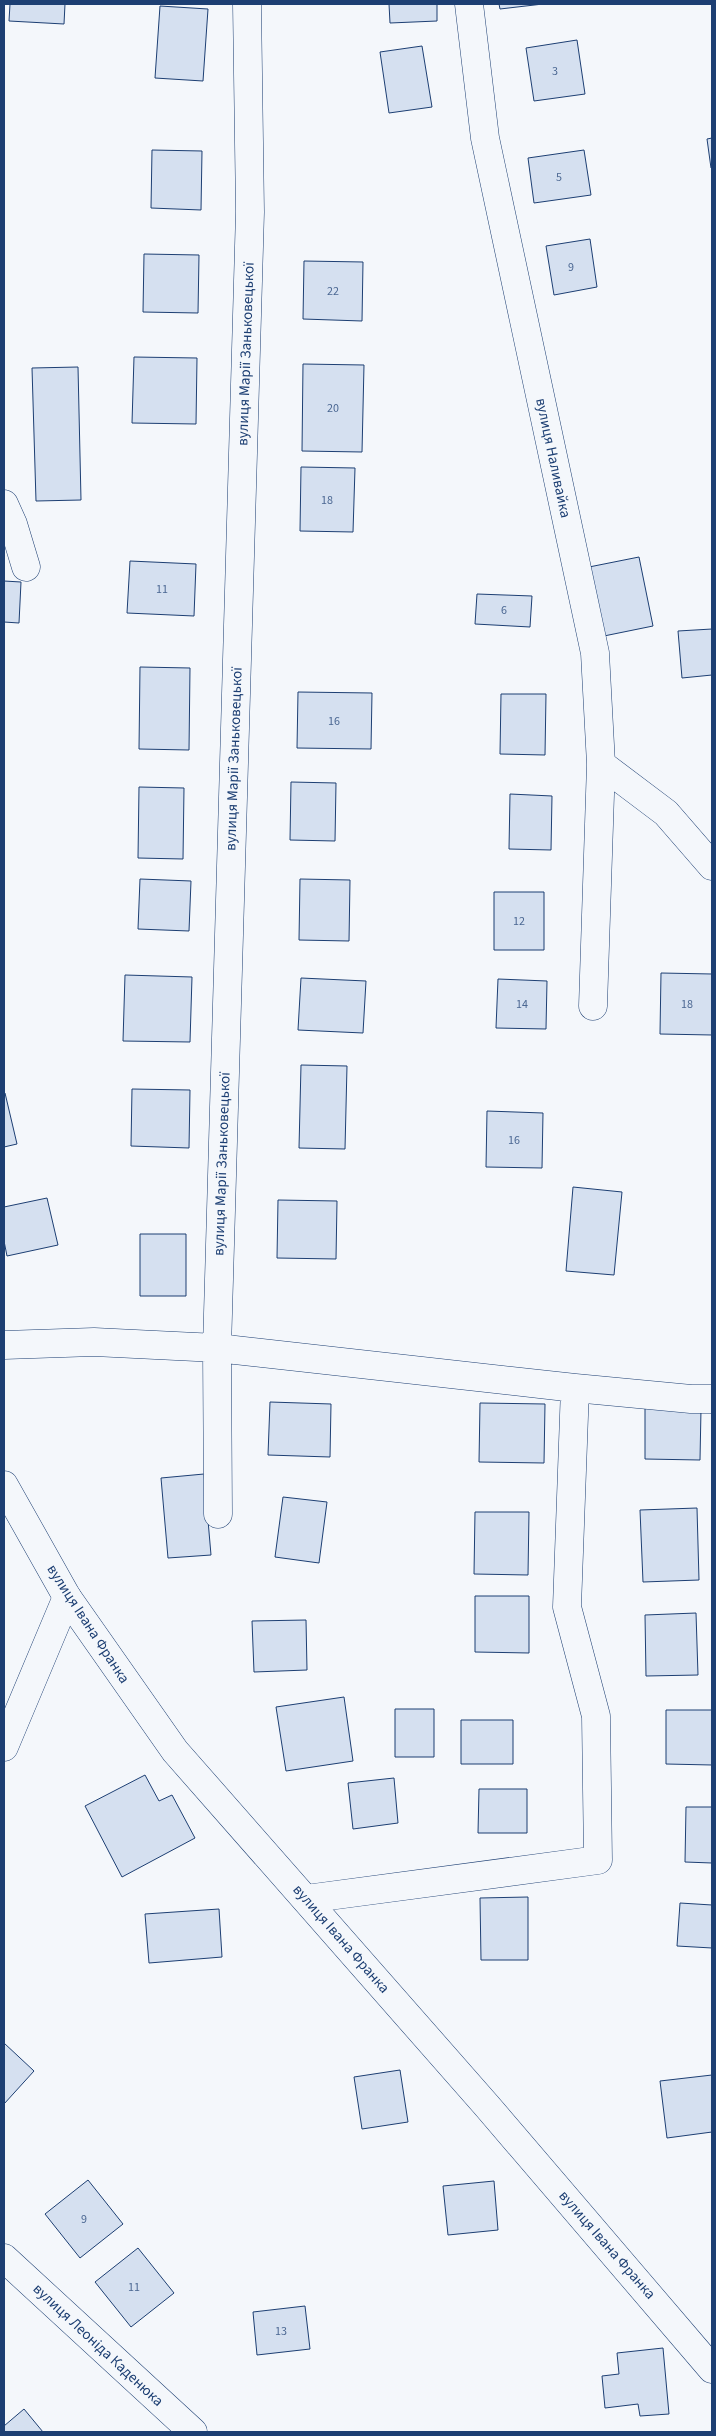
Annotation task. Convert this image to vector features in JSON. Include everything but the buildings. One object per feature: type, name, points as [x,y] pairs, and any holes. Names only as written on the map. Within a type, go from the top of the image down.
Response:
[{"type":"street","name":"вулиця Марії Заньковецької","points":[[218,1514],[217,1348],[250,212],[247,4]]},
{"type":"street","name":"вулиця Наливайка","points":[[469,4],[485,138],[595,653],[601,764],[593,1006]]},
{"type":"street","points":[[4,504],[26,567]]},
{"type":"street","points":[[601,764],[666,813],[712,866]]},
{"type":"street","points":[[4,1346],[94,1342],[217,1348],[575,1388],[691,1399],[712,1398]]},
{"type":"street","points":[[306,1899],[598,1860],[596,1716],[567,1607],[575,1388]]},
{"type":"street","name":"вулиця Івана Франка","points":[[4,1485],[67,1596],[175,1751],[487,2106],[712,2369]]},
{"type":"street","points":[[4,1747],[67,1596]]},
{"type":"street","name":"вулиця Леоніда Каденюка","points":[[4,2258],[193,2432]]}]
